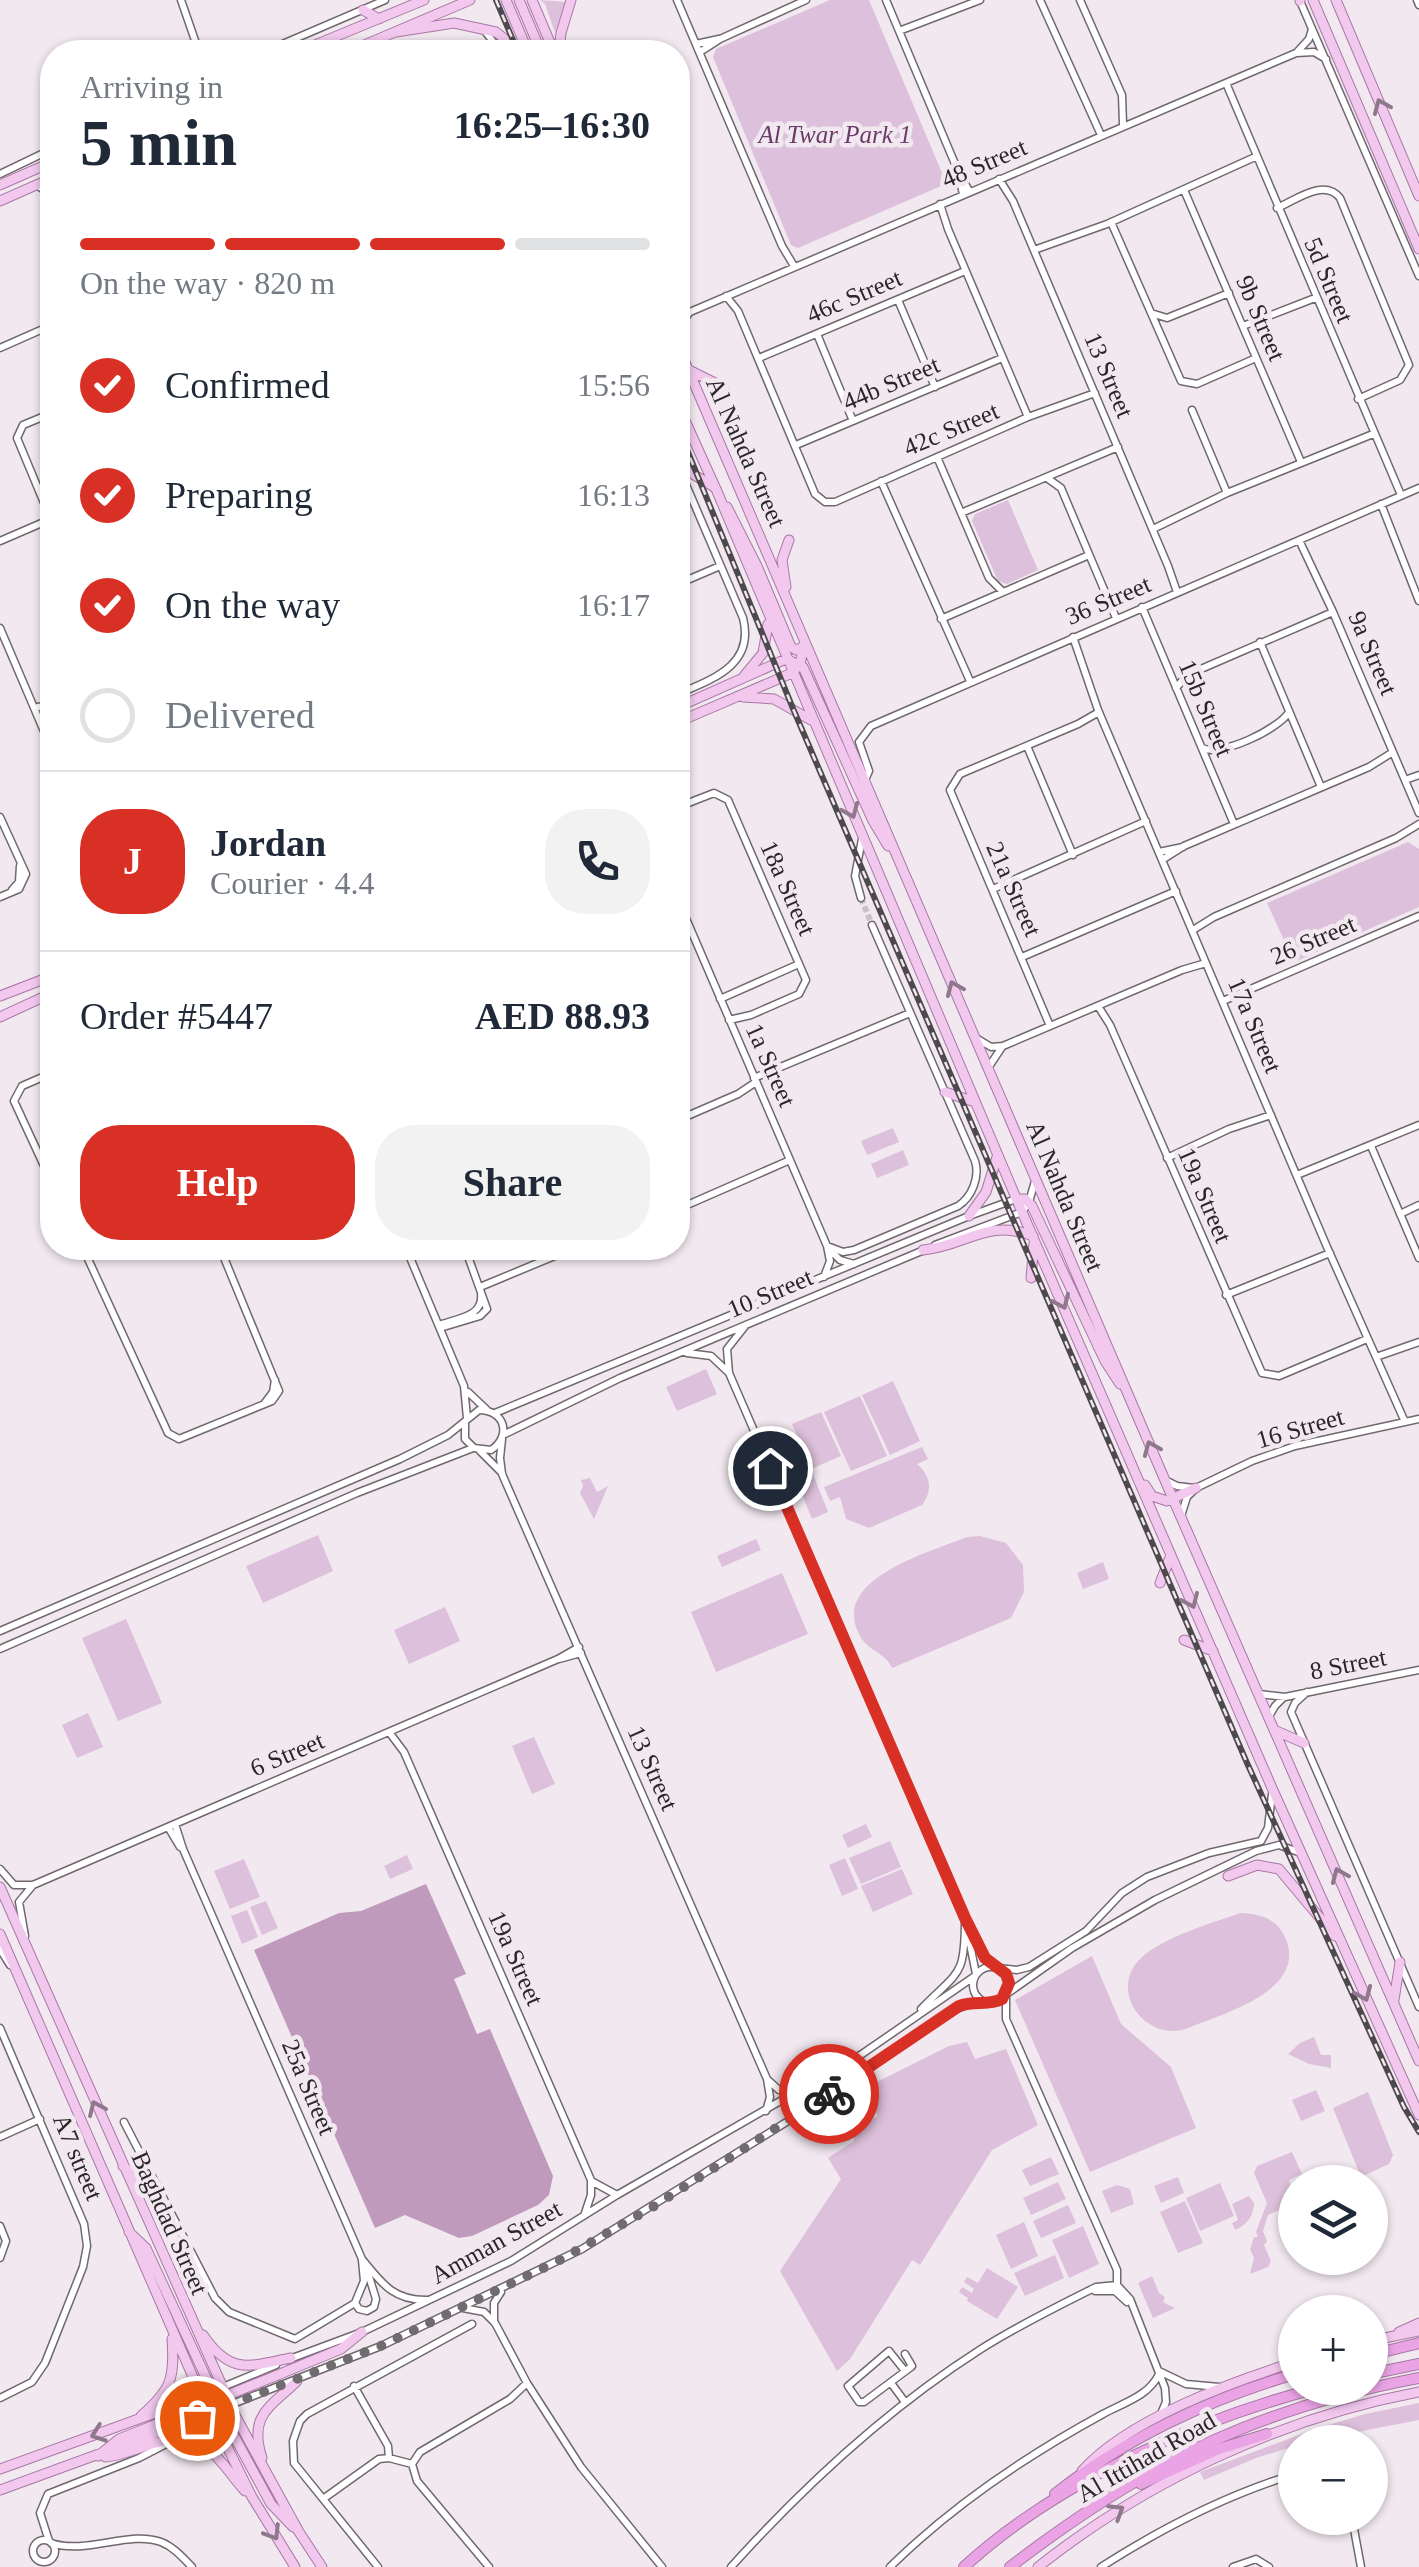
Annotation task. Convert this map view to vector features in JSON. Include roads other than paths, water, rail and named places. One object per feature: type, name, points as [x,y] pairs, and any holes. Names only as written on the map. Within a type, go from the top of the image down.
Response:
[{"type":"highway","points":[[1388,2351],[1419,2344]]},
{"type":"highway","points":[[1388,2370],[1419,2364]]},
{"type":"highway","name":"Al Ittihad Road","points":[[1010,2567],[1121,2490],[1195,2447],[1254,2421],[1333,2396],[1419,2378]]},
{"type":"highway","points":[[1043,2504],[1077,2477],[1201,2408],[1278,2380]]},
{"type":"highway","name":"Al Ittihad Road","points":[[964,2567],[1043,2504],[1195,2428],[1278,2401]]},
{"type":"highway","points":[[1121,2490],[1219,2448],[1267,2434]]},
{"type":"main road","points":[[327,40],[424,0]]},
{"type":"main road","points":[[377,40],[470,0]]},
{"type":"main road","points":[[506,0],[521,40]]},
{"type":"main road","points":[[518,0],[536,40]]},
{"type":"main road","points":[[532,0],[550,40]]},
{"type":"main road","points":[[559,40],[571,0]]},
{"type":"main road","points":[[1313,0],[1419,248]]},
{"type":"main road","points":[[1336,0],[1419,196]]},
{"type":"main road","points":[[363,10],[379,19]]},
{"type":"main road","points":[[396,32],[450,22],[509,40]]},
{"type":"main road","points":[[0,185],[40,167]]},
{"type":"main road","points":[[0,201],[40,184]]},
{"type":"main road","points":[[690,370],[723,387]]},
{"type":"main road","name":"Al Nahda Street","points":[[690,372],[1173,1499],[1419,2061]]},
{"type":"main road","name":"Al Nahda Street","points":[[690,431],[998,1154],[1017,1213],[1034,1238],[1272,1788],[1419,2115]]},
{"type":"main road","points":[[690,475],[718,493],[738,526],[792,647],[796,650],[804,643]]},
{"type":"main road","points":[[784,590],[787,582],[782,560],[789,540]]},
{"type":"main road","points":[[733,684],[764,653],[768,616]]},
{"type":"main road","points":[[690,717],[792,673],[800,664],[804,643]]},
{"type":"main road","points":[[690,703],[786,659],[800,664],[873,821],[899,860]]},
{"type":"main road","points":[[735,697],[774,699],[812,721]]},
{"type":"main road","points":[[0,996],[40,981]]},
{"type":"main road","points":[[0,1017],[40,999]]},
{"type":"main road","points":[[945,1092],[976,1102]]},
{"type":"main road","points":[[969,1216],[986,1192],[998,1154]]},
{"type":"main road","points":[[1012,1200],[1030,1202],[1105,1361],[1130,1398]]},
{"type":"main road","points":[[923,1250],[948,1246],[997,1228],[1034,1238],[1031,1278]]},
{"type":"main road","points":[[1094,1374],[1149,1492],[1162,1500],[1196,1488]]},
{"type":"main road","points":[[1160,1583],[1171,1555]]},
{"type":"main road","points":[[1184,1640],[1213,1651]]},
{"type":"main road","points":[[1274,1730],[1304,1742]]},
{"type":"main road","points":[[1228,1876],[1257,1865],[1279,1869],[1341,1942]]},
{"type":"main road","name":"Baghdad Street","points":[[0,1886],[194,2324],[216,2401],[252,2498],[296,2567]]},
{"type":"main road","name":"Baghdad Street","points":[[0,1934],[172,2331],[322,2567]]},
{"type":"main road","points":[[1394,2002],[1400,1962]]},
{"type":"main road","points":[[121,2164],[137,2178],[159,2188]]},
{"type":"main road","points":[[128,2230],[146,2248],[216,2401],[272,2504],[299,2532]]},
{"type":"main road","points":[[1393,2336],[1419,2323]]},
{"type":"main road","points":[[194,2324],[214,2351],[232,2364],[254,2367],[292,2358]]},
{"type":"main road","points":[[136,2420],[169,2386],[174,2364],[172,2331]]},
{"type":"main road","points":[[1388,2337],[1419,2331]]},
{"type":"main road","points":[[98,2456],[119,2439],[340,2349],[362,2332]]},
{"type":"main road","name":"Al Ittihad Road","points":[[1077,2477],[1104,2450],[1159,2417],[1222,2387],[1278,2368]]},
{"type":"main road","points":[[267,2475],[259,2447],[259,2423],[268,2406],[297,2381]]},
{"type":"main road","points":[[1038,2567],[1146,2493],[1267,2434],[1335,2410],[1419,2394]]},
{"type":"main road","name":"Amman Street","points":[[0,2469],[136,2420],[216,2401]]},
{"type":"main road","points":[[0,2490],[98,2456],[116,2456],[175,2438],[207,2447],[252,2498]]},
{"type":"street","points":[[181,0],[195,40]]},
{"type":"street","points":[[292,40],[385,0]]},
{"type":"street","points":[[677,0],[791,268]]},
{"type":"street","points":[[698,48],[806,0]]},
{"type":"street","points":[[886,0],[966,193]]},
{"type":"street","points":[[900,34],[980,0]]},
{"type":"street","points":[[1040,0],[1098,136]]},
{"type":"street","points":[[1080,0],[1122,95],[1123,126]]},
{"type":"street","points":[[1300,0],[1419,276]]},
{"type":"street","points":[[1296,53],[1306,45],[1312,28]]},
{"type":"street","points":[[483,29],[492,40]]},
{"type":"street","points":[[1296,53],[1314,52],[1326,59]]},
{"type":"street","name":"48 Street","points":[[690,312],[1296,53]]},
{"type":"street","name":"5d Street","points":[[1224,84],[1399,497]]},
{"type":"street","points":[[0,174],[40,155]]},
{"type":"street","points":[[1035,253],[1256,160]]},
{"type":"street","name":"13 Street","points":[[1003,177],[1180,591]]},
{"type":"street","points":[[1277,208],[1323,188],[1340,198],[1408,362],[1403,378],[1358,398]]},
{"type":"street","name":"9b Street","points":[[1184,190],[1301,462]]},
{"type":"street","points":[[936,205],[1028,418]]},
{"type":"street","points":[[1111,222],[1178,378],[1194,384],[1256,358]]},
{"type":"street","name":"46c Street","points":[[758,358],[965,271]]},
{"type":"street","points":[[737,291],[738,311]]},
{"type":"street","points":[[1150,313],[1167,318],[1228,293]]},
{"type":"street","points":[[1243,326],[1314,295]]},
{"type":"street","points":[[726,296],[738,311],[796,446]]},
{"type":"street","points":[[898,300],[934,386]]},
{"type":"street","points":[[0,348],[40,331]]},
{"type":"street","points":[[816,334],[853,421]]},
{"type":"street","name":"44b Street","points":[[796,446],[1002,358]]},
{"type":"street","name":"42c Street","points":[[796,446],[812,483],[825,498],[847,496],[1093,390]]},
{"type":"street","points":[[1192,410],[1227,493]]},
{"type":"street","points":[[40,418],[21,434],[20,446],[40,492]]},
{"type":"street","points":[[1151,526],[1371,430]]},
{"type":"street","points":[[962,513],[1118,447]]},
{"type":"street","points":[[937,456],[989,578],[1004,592]]},
{"type":"street","points":[[1047,478],[1060,488],[1116,618]]},
{"type":"street","points":[[881,480],[968,682]]},
{"type":"street","name":"36 Street","points":[[865,780],[869,771],[859,746],[860,738],[868,728],[896,713],[1419,488]]},
{"type":"street","points":[[690,494],[743,618],[744,646],[722,675],[690,689]]},
{"type":"street","points":[[1377,506],[1419,601]]},
{"type":"street","points":[[0,541],[40,525]]},
{"type":"street","name":"9a Street","points":[[1302,538],[1419,813]]},
{"type":"street","points":[[941,620],[1089,555]]},
{"type":"street","points":[[690,579],[720,566]]},
{"type":"street","points":[[1410,579],[1419,575]]},
{"type":"street","name":"15b Street","points":[[1142,607],[1234,824]]},
{"type":"street","points":[[1176,688],[1187,674],[1333,612]]},
{"type":"street","points":[[0,628],[39,719]]},
{"type":"street","name":"17a Street","points":[[1068,639],[1401,1422]]},
{"type":"street","points":[[1260,642],[1320,787]]},
{"type":"street","points":[[0,655],[8,646]]},
{"type":"street","points":[[0,655],[12,656]]},
{"type":"street","points":[[34,708],[40,708]]},
{"type":"street","points":[[1201,747],[1210,752],[1221,750],[1277,726],[1289,712]]},
{"type":"street","points":[[1073,855],[1026,746],[1100,715]]},
{"type":"street","name":"21a Street","points":[[1026,746],[960,774],[953,781],[951,795],[1052,1025]]},
{"type":"street","points":[[1161,856],[1395,756]]},
{"type":"street","points":[[1406,783],[1419,777]]},
{"type":"street","name":"18a Street","points":[[690,802],[714,793],[726,798],[806,980],[802,992],[751,1015],[729,1020]]},
{"type":"street","points":[[0,817],[17,855],[19,882],[2,896]]},
{"type":"street","points":[[992,889],[1147,824]]},
{"type":"street","points":[[1192,927],[1419,828]]},
{"type":"street","points":[[861,898],[855,876],[862,838]]},
{"type":"street","points":[[1022,958],[1176,891]]},
{"type":"street","name":"26 Street","points":[[1223,1001],[1419,916]]},
{"type":"street","points":[[828,1246],[849,1251],[964,1202],[978,1176],[872,925]]},
{"type":"street","name":"1a Street","points":[[690,929],[828,1246]]},
{"type":"street","points":[[975,1037],[990,1046],[1003,1046],[1205,960]]},
{"type":"street","points":[[720,999],[799,964]]},
{"type":"street","name":"19a Street","points":[[1102,1004],[1259,1368],[1268,1376],[1280,1376],[1368,1339]]},
{"type":"street","points":[[690,1115],[910,1013]]},
{"type":"street","name":"18a Street","points":[[734,1030],[751,1015]]},
{"type":"street","points":[[988,1068],[1003,1046]]},
{"type":"street","points":[[40,1078],[19,1089],[14,1097],[14,1106],[40,1158]]},
{"type":"street","points":[[1166,1156],[1270,1112]]},
{"type":"street","points":[[1298,1178],[1419,1125]]},
{"type":"street","points":[[1371,1146],[1419,1258]]},
{"type":"street","points":[[690,1204],[790,1160]]},
{"type":"street","points":[[1017,1213],[1030,1202],[1036,1179]]},
{"type":"street","name":"10 Street","points":[[490,1411],[1012,1200]]},
{"type":"street","points":[[1400,1214],[1419,1206]]},
{"type":"street","name":"10 Street","points":[[503,1437],[571,1400],[1017,1213]]},
{"type":"street","points":[[934,1215],[951,1223]]},
{"type":"street","points":[[876,1256],[888,1235]]},
{"type":"street","points":[[828,1246],[840,1260],[856,1264]]},
{"type":"street","points":[[823,1278],[830,1262],[828,1246]]},
{"type":"street","points":[[1226,1294],[1328,1250]]},
{"type":"street","points":[[89,1260],[164,1424],[172,1433],[186,1437],[263,1405],[273,1392],[275,1377],[225,1260]]},
{"type":"street","points":[[411,1260],[464,1386],[465,1438],[477,1449]]},
{"type":"street","points":[[440,1327],[486,1312],[487,1302],[470,1260]]},
{"type":"street","points":[[480,1287],[545,1260]]},
{"type":"street","points":[[746,1325],[727,1349],[728,1373],[965,1918],[982,1954],[1008,1978],[1006,2019],[1118,2273],[1116,2286]]},
{"type":"street","points":[[1376,1357],[1419,1342]]},
{"type":"street","points":[[682,1353],[711,1356],[728,1373]]},
{"type":"street","points":[[0,1646],[403,1474],[477,1449],[496,1447],[503,1437],[504,1424],[464,1386]]},
{"type":"street","points":[[0,1631],[400,1459],[443,1438],[479,1410],[490,1411]]},
{"type":"street","name":"16 Street","points":[[1196,1488],[1277,1451],[1419,1419]]},
{"type":"street","name":"13 Street","points":[[503,1437],[502,1474],[767,2079],[770,2093],[766,2111]]},
{"type":"street","name":"13 Street","points":[[477,1449],[502,1474]]},
{"type":"street","points":[[1165,1480],[1183,1488],[1196,1488]]},
{"type":"street","points":[[1181,1516],[1186,1497],[1196,1488]]},
{"type":"street","name":"6 Street","points":[[33,1885],[580,1650]]},
{"type":"street","name":"8 Street","points":[[1258,1694],[1286,1696],[1419,1670]]},
{"type":"street","points":[[1308,1692],[1292,1709],[1419,2007]]},
{"type":"street","name":"8 Street","points":[[1268,1718],[1286,1696]]},
{"type":"street","name":"19a Street","points":[[402,1726],[403,1750]]},
{"type":"street","name":"19a Street","points":[[389,1732],[403,1750],[592,2182]]},
{"type":"street","points":[[976,1975],[996,1967],[1029,1967],[1086,1930],[1141,1880],[1209,1853],[1261,1841],[1268,1828],[1272,1788]]},
{"type":"street","name":"25a Street","points":[[172,1825],[363,2261],[398,2296],[434,2300]]},
{"type":"street","points":[[985,2002],[998,2002],[1121,1920],[1226,1864],[1279,1845],[1302,1854]]},
{"type":"street","points":[[0,1869],[11,1884],[33,1885]]},
{"type":"street","points":[[24,1942],[19,1902],[33,1885]]},
{"type":"street","points":[[965,1918],[976,1975],[974,1990],[1006,2019]]},
{"type":"street","points":[[916,2015],[962,1968],[965,1918]]},
{"type":"street","points":[[0,1949],[26,1992]]},
{"type":"street","name":"Amman Street","points":[[216,2401],[292,2358],[362,2332],[511,2261],[616,2195],[862,2054],[976,1975]]},
{"type":"street","points":[[1395,1984],[1409,1984]]},
{"type":"street","name":"Amman Street","points":[[216,2401],[297,2381],[463,2308],[582,2248],[809,2108],[951,2011],[985,2002]]},
{"type":"street","name":"A7 street","points":[[0,2028],[84,2224],[86,2256],[40,2373],[22,2388],[0,2398]]},
{"type":"street","points":[[767,2079],[778,2090],[794,2094]]},
{"type":"street","points":[[0,2137],[40,2119]]},
{"type":"street","points":[[124,2122],[214,2298],[229,2312],[294,2339],[355,2303],[364,2281],[363,2261]]},
{"type":"street","points":[[585,2214],[592,2182],[616,2195]]},
{"type":"street","points":[[0,2258],[6,2246],[1,2228]]},
{"type":"street","points":[[355,2303],[367,2311],[376,2303],[363,2261]]},
{"type":"street","points":[[731,2567],[806,2490],[905,2402],[996,2339],[1101,2285],[1116,2286],[1128,2294],[1166,2398],[1159,2417]]},
{"type":"street","points":[[495,2323],[494,2303],[507,2286]]},
{"type":"street","points":[[1080,2296],[1102,2289],[1115,2291],[1125,2298],[1136,2316]]},
{"type":"street","points":[[463,2308],[484,2312],[495,2323],[532,2392],[581,2467],[662,2567]]},
{"type":"street","points":[[378,2567],[294,2463],[292,2441],[303,2418],[354,2386],[472,2324]]},
{"type":"street","points":[[905,2354],[912,2365],[905,2372],[862,2403],[848,2386],[889,2351],[905,2372]]},
{"type":"street","points":[[1159,2372],[1186,2384],[1222,2387]]},
{"type":"street","points":[[890,2567],[935,2526],[1002,2475],[1145,2392],[1159,2372]]},
{"type":"street","points":[[890,2382],[905,2402]]},
{"type":"street","points":[[412,2464],[420,2452],[510,2398],[527,2383]]},
{"type":"street","points":[[354,2386],[388,2446],[389,2458]]},
{"type":"street","points":[[510,2398],[532,2392]]},
{"type":"street","points":[[1145,2392],[1166,2398]]},
{"type":"street","points":[[47,2562],[50,2542],[40,2514],[43,2501],[51,2492],[129,2462],[175,2438]]},
{"type":"street","points":[[323,2500],[375,2460],[389,2458],[412,2464]]},
{"type":"street","points":[[412,2464],[417,2481],[487,2567]]},
{"type":"street","points":[[1101,2567],[1187,2516],[1278,2480]]},
{"type":"street","points":[[1355,2535],[1362,2567]]},
{"type":"street","points":[[47,2562],[33,2553],[40,2541],[68,2548],[151,2540],[167,2544],[192,2567]]},
{"type":"street","points":[[47,2562],[68,2548]]},
{"type":"street","points":[[1235,2566],[1252,2562],[1267,2567]]},
{"type":"tunnel","points":[[861,898],[872,925]]},
{"type":"railway","points":[[496,0],[513,40]]},
{"type":"railway","points":[[690,457],[794,711],[1247,1763],[1404,2107],[1419,2132]]},
{"type":"park label","name":"Al Twar Park 1","points":[[835,134]]}]
